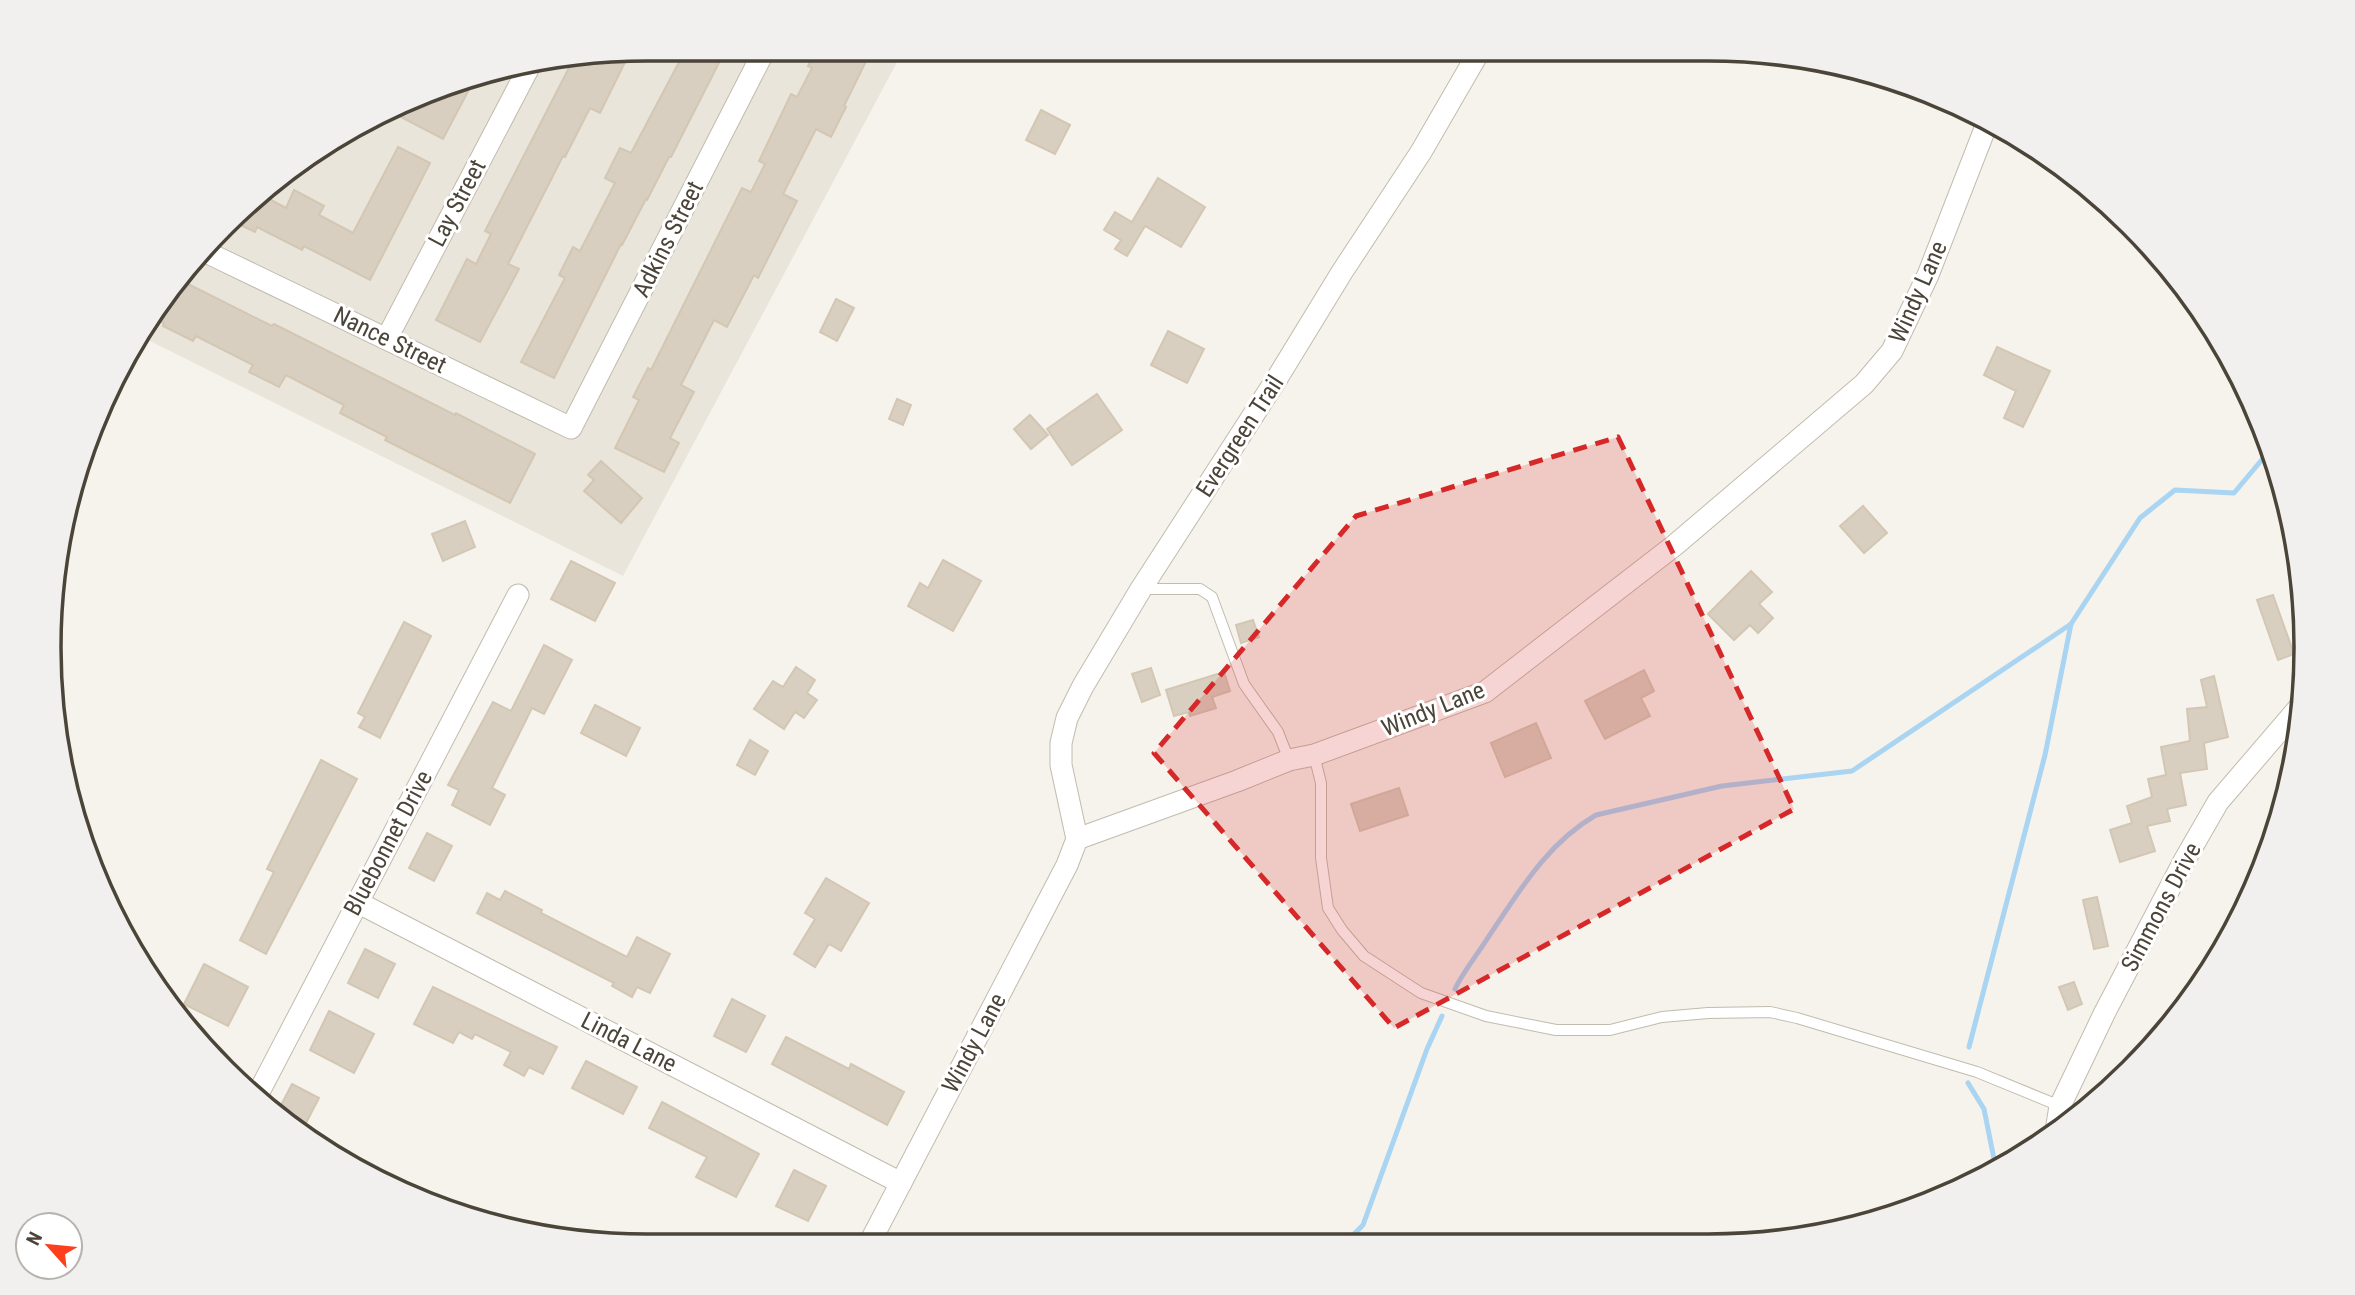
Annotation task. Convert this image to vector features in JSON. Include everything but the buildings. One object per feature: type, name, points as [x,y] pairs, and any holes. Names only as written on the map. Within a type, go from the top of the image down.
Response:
[{"type":"street","name":"Adkins Street","points":[[571,428],[759,61]]},
{"type":"street","name":"Evergreen Trail","points":[[1077,839],[1061,765],[1061,743],[1067,718],[1140,589],[1421,152],[1474,61]]},
{"type":"street","name":"Lay Street","points":[[387,338],[525,75]]},
{"type":"street","name":"Windy Lane","points":[[874,1234],[1067,865],[1077,839],[1289,760],[1314,755],[1485,692],[1675,545],[1864,384],[1892,351],[1928,275],[1984,131]]},
{"type":"street","name":"Nance Street","points":[[212,255],[571,428]]},
{"type":"street","name":"Bluebonnet Drive","points":[[261,1088],[518,594]]},
{"type":"street","name":"Simmons Drive","points":[[2058,1117],[2060,1106],[2105,1012],[2218,802],[2289,719]]},
{"type":"street","name":"Linda Lane","points":[[357,902],[901,1183]]},
{"type":"lane","points":[[1140,589],[1200,589],[1212,597],[1244,684],[1278,732],[1289,760]]},
{"type":"lane","points":[[1314,755],[1321,783],[1321,858],[1328,908],[1364,956],[1422,993],[1486,1016],[1556,1030],[1610,1030],[1662,1017],[1770,1012],[1977,1072],[2060,1106]]},
{"type":"highlighted area","points":[[1618,437],[1794,809],[1394,1028],[1154,753],[1356,516]]},
{"type":"shaded area","points":[[898,61],[623,576],[149,340],[182,291],[207,261],[233,233],[291,182],[354,140],[423,106],[459,92],[533,73],[609,63]]},
{"type":"waterway","points":[[1969,1047],[2045,755],[2071,624],[2140,518],[2175,490],[2234,493],[2263,459]]},
{"type":"waterway","points":[[1455,989],[1535,870],[1562,840],[1596,815],[1722,786],[1852,771],[2071,624]]},
{"type":"waterway","points":[[1354,1234],[1363,1225],[1427,1049],[1442,1016]]},
{"type":"waterway","points":[[1968,1083],[1984,1109],[1994,1159]]}]
